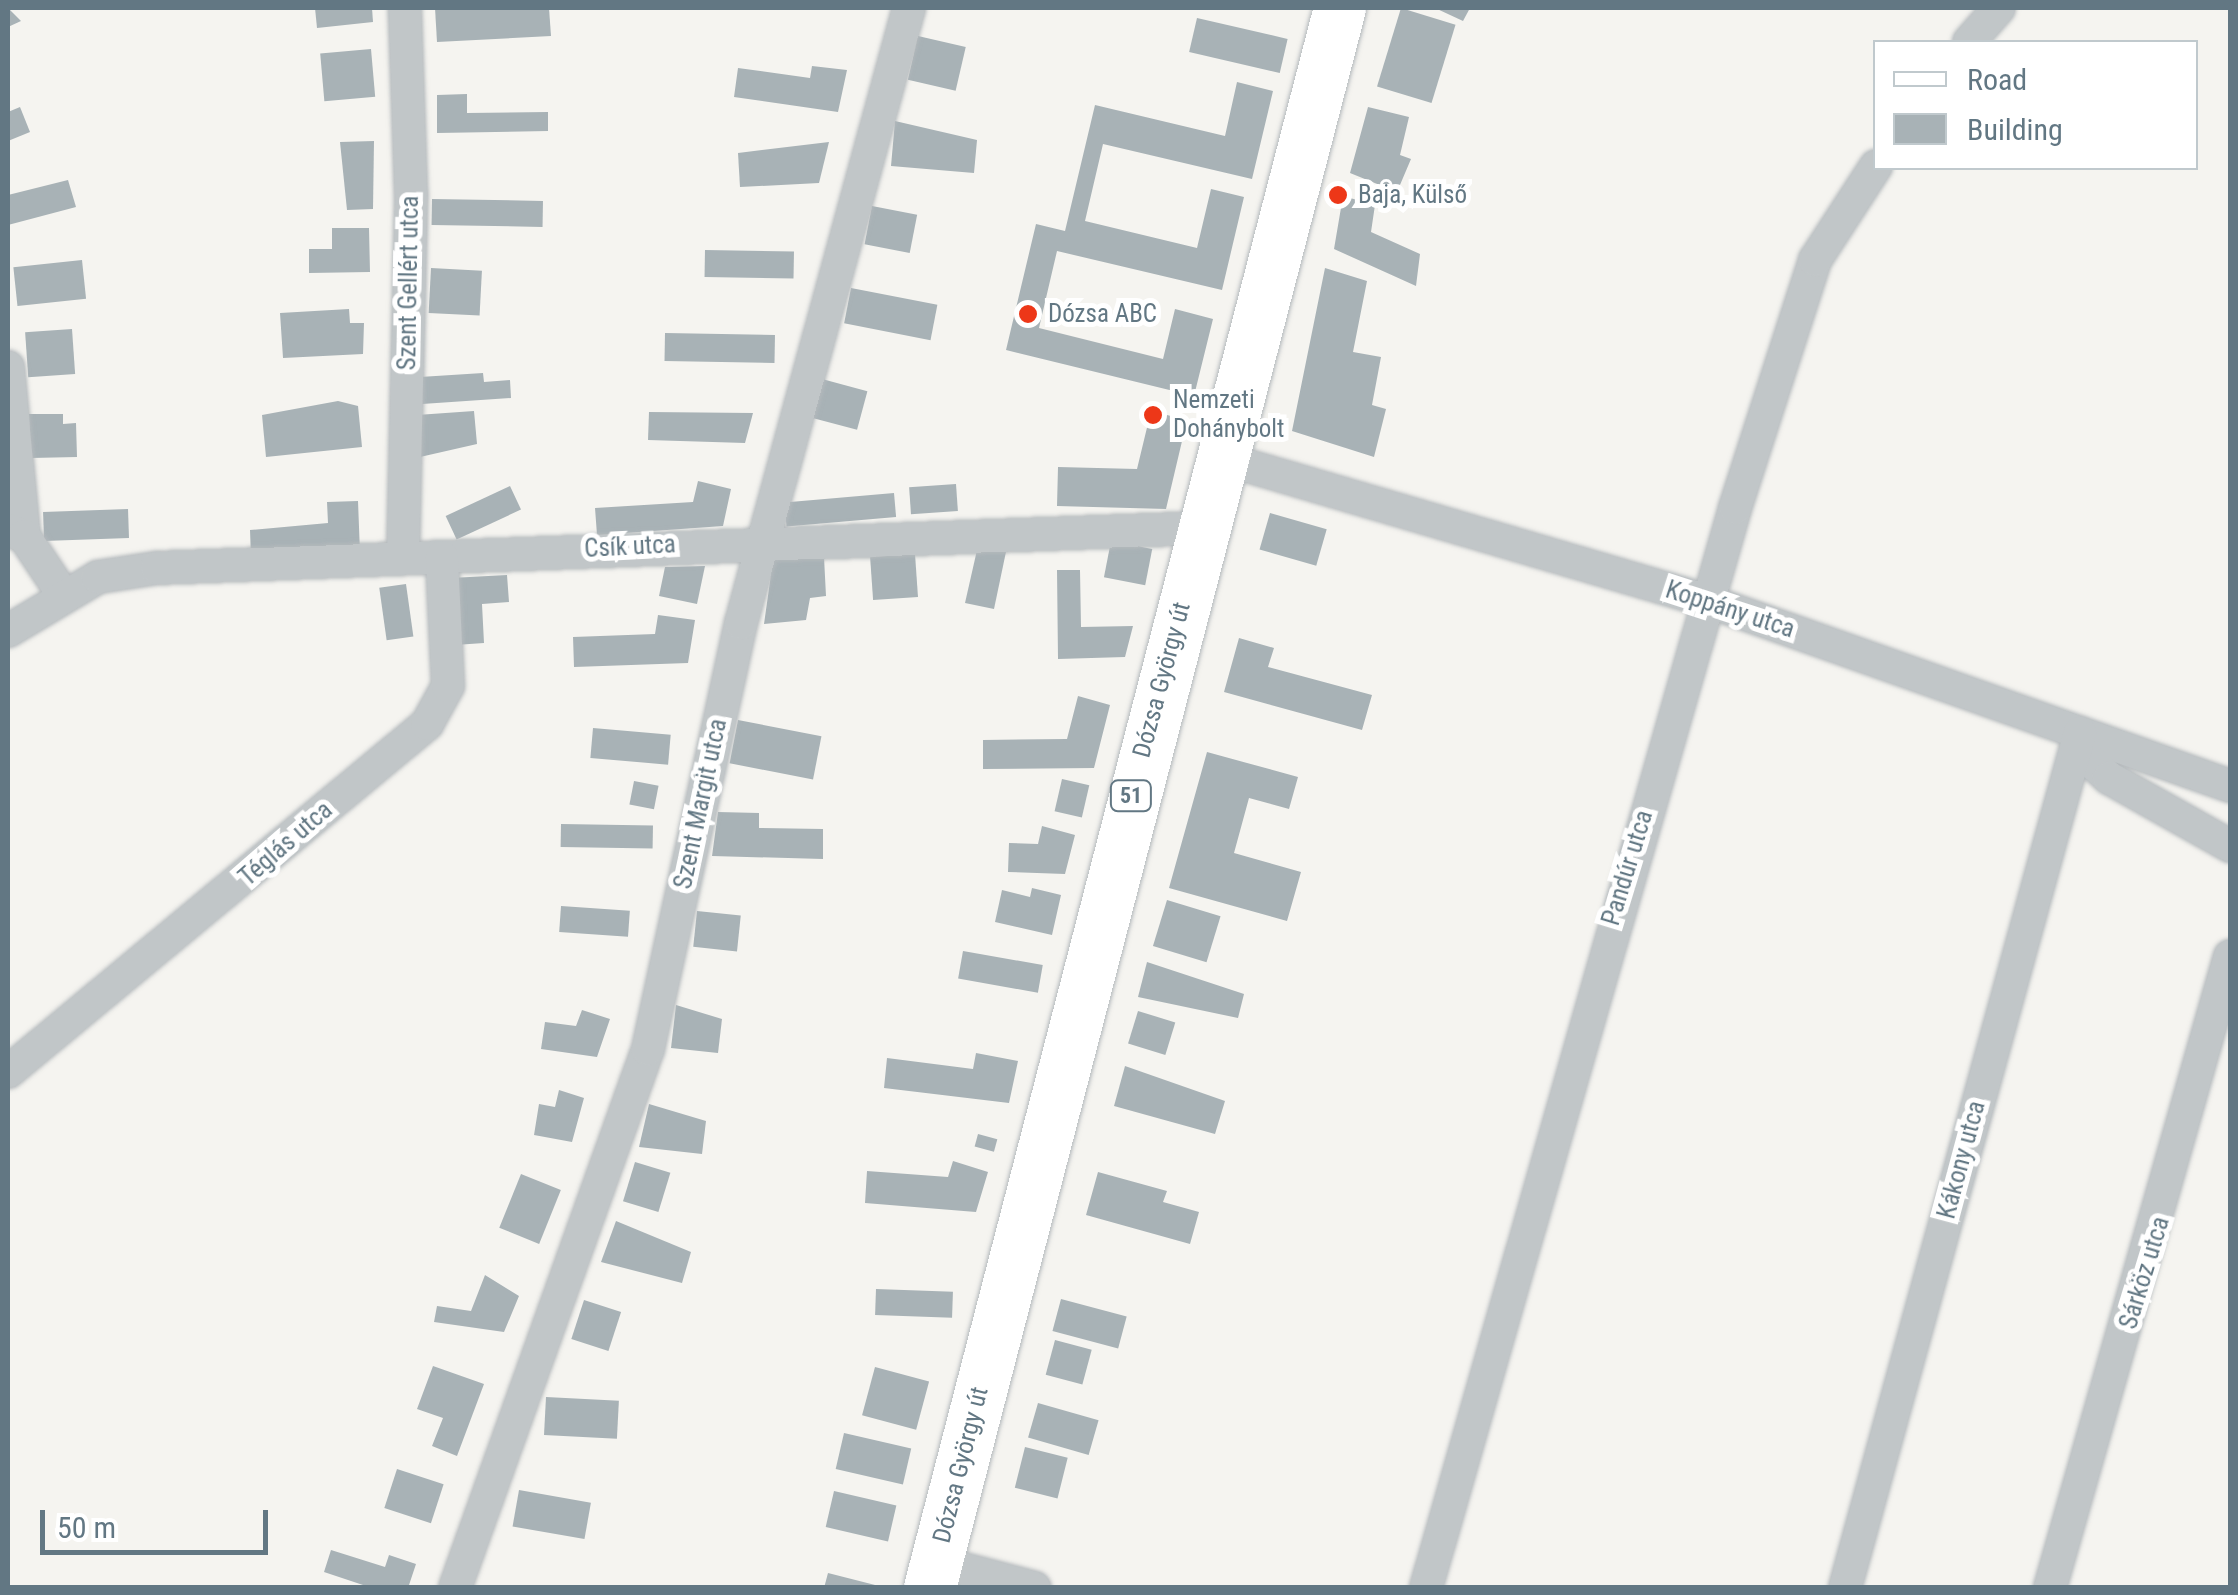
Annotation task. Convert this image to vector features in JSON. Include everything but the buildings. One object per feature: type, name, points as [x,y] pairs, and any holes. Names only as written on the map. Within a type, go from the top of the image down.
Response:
[{"type":"main road","name":"Dózsa György út","points":[[933,1575],[1340,8]]},
{"type":"street","name":"Szent Gellért utca","points":[[403,558],[411,193],[405,8]]},
{"type":"street","name":"Szent Margit utca","points":[[455,1588],[648,1049],[762,541],[909,8]]},
{"type":"street","points":[[1971,40],[2000,8]]},
{"type":"street","name":"Pandúr utca","points":[[1426,1588],[1708,600],[1815,260],[1873,170]]},
{"type":"street","points":[[8,366],[16,533],[57,595],[8,631]]},
{"type":"street","name":"Koppány utca","points":[[1221,458],[1708,600],[2078,741],[2230,786]]},
{"type":"street","name":"Csík utca","points":[[57,595],[158,568],[762,541],[1203,528]]},
{"type":"street","name":"Téglás utca","points":[[8,1072],[427,724],[448,686],[442,556]]},
{"type":"street","points":[[2078,741],[2108,778],[2230,846]]},
{"type":"street","name":"Kákony utca","points":[[1845,1588],[2078,741]]},
{"type":"street","name":"Sárköz utca","points":[[2050,1588],[2230,956]]},
{"type":"street","points":[[933,1575],[1035,1588]]},
{"type":"place","name":"Baja, Külső","points":[[1338,195]]},
{"type":"place","name":"Dózsa ABC","points":[[1028,314]]},
{"type":"place","name":"Nemzeti Dohánybolt","points":[[1153,415]]}]
